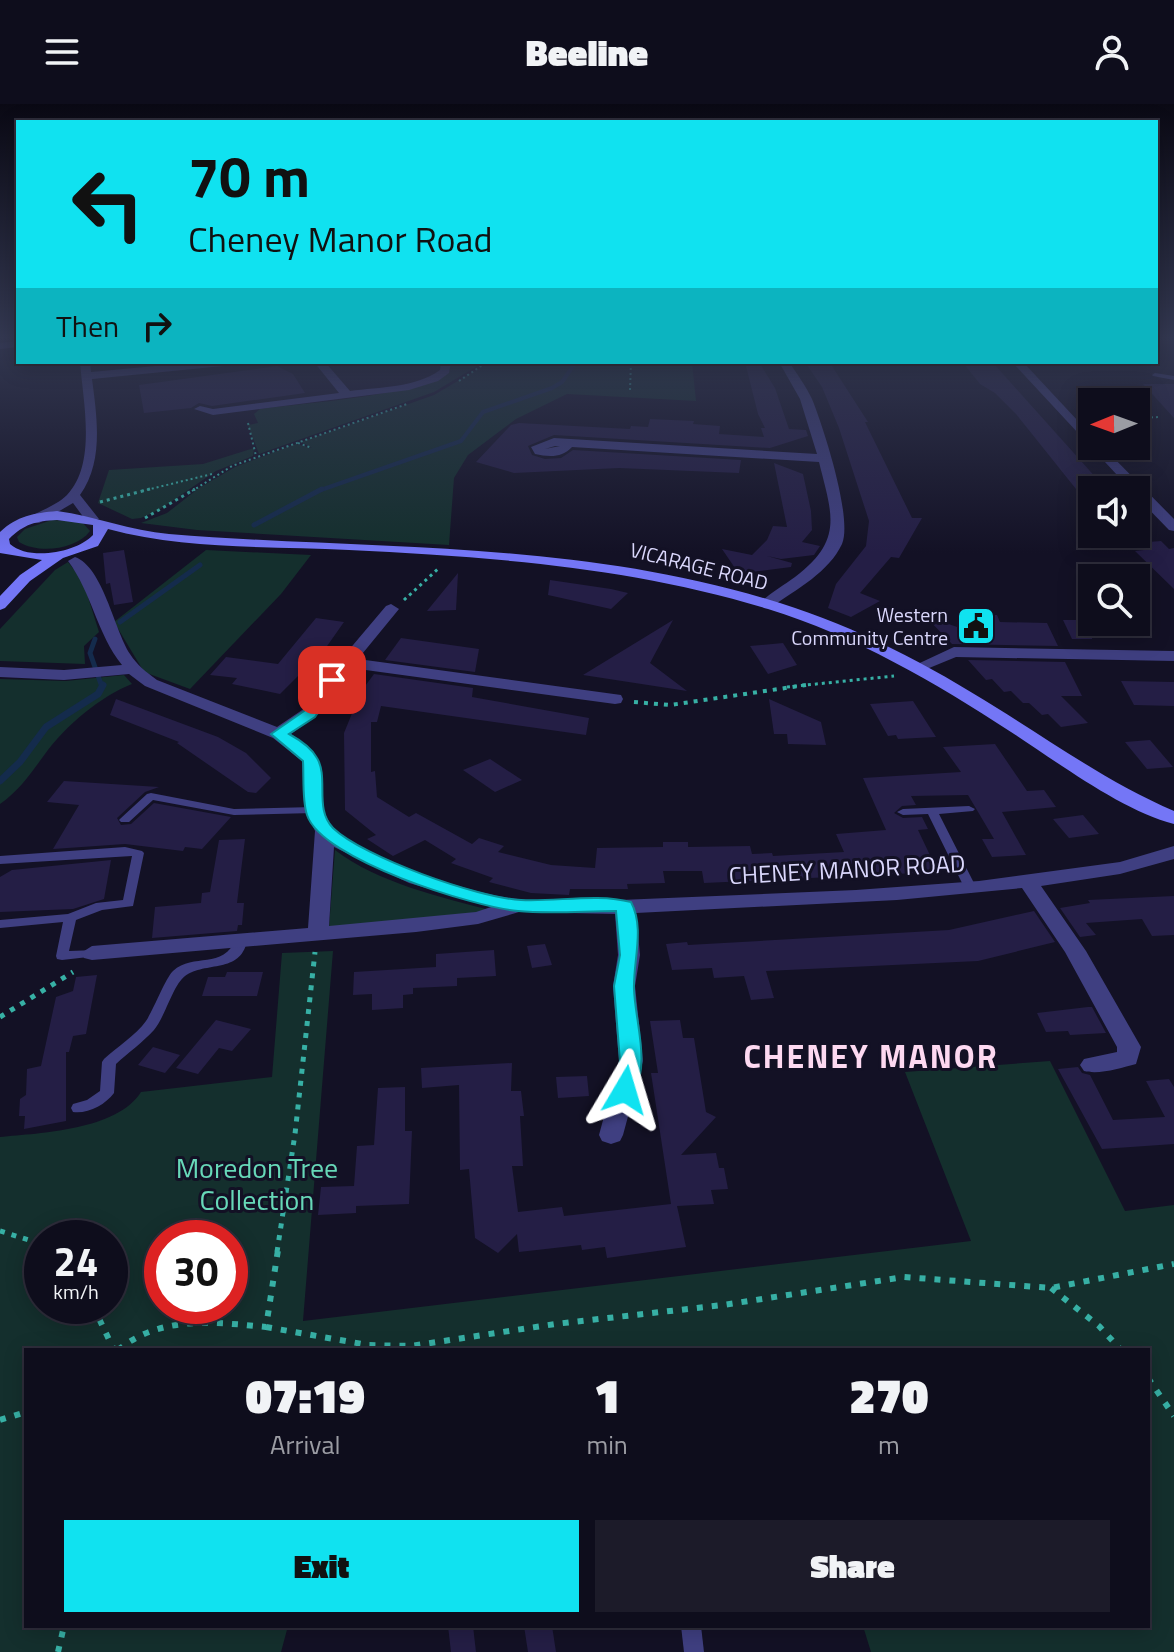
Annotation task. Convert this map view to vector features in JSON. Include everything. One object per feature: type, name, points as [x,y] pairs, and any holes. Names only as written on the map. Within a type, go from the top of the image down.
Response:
[{"type":"main road","name":"VICARAGE ROAD","points":[[5,530],[34,520],[65,515],[162,538]]},
{"type":"main road","points":[[90,544],[102,532],[94,520]]},
{"type":"main road","points":[[5,530],[2,540],[25,566],[25,578]]},
{"type":"main road","name":"VICARAGE ROAD","points":[[70,557],[90,544],[162,538],[449,552],[556,559],[633,569],[724,590],[768,603],[861,640],[917,668],[1117,791],[1174,818]]},
{"type":"main road","points":[[10,551],[70,557]]},
{"type":"main road","points":[[0,605],[25,578],[70,557]]},
{"type":"street","points":[[34,520],[74,496],[92,444],[89,408]]},
{"type":"street","points":[[200,409],[209,412],[243,408]]},
{"type":"street","points":[[245,408],[252,422]]},
{"type":"street","points":[[768,603],[818,565],[837,540],[837,507],[809,408]]},
{"type":"street","points":[[1060,408],[1078,428]]},
{"type":"street","points":[[569,443],[822,458]]},
{"type":"street","points":[[1109,460],[1174,527]]},
{"type":"street","points":[[74,496],[94,520]]},
{"type":"street","name":"CHENEY MANOR ROAD","points":[[70,557],[90,580],[104,620],[133,669],[151,683],[279,734],[300,748],[311,760],[314,810],[325,830],[361,855],[415,878],[473,897],[519,906],[625,906],[971,889],[1142,864],[1174,852]]},
{"type":"street","points":[[279,734],[309,714],[346,662],[391,609]]},
{"type":"street","points":[[917,668],[954,652],[1174,656]]},
{"type":"street","points":[[346,662],[615,699]]},
{"type":"street","points":[[0,672],[84,674],[133,669]]},
{"type":"street","points":[[318,933],[325,830]]},
{"type":"street","points":[[1028,882],[1075,951],[1129,1047],[1128,1058],[1122,1061],[1092,1065]]},
{"type":"street","name":"CHENEY MANOR ROAD","points":[[87,962],[241,941],[478,918],[519,906]]},
{"type":"street","points":[[611,1135],[631,1061],[624,986],[629,955],[625,906]]},
{"type":"lane","points":[[125,820],[151,796],[234,812],[314,810]]},
{"type":"lane","points":[[903,812],[969,809]]},
{"type":"lane","points":[[932,811],[971,889]]},
{"type":"lane","points":[[0,860],[125,851],[138,853],[129,903],[100,906],[70,918],[0,924]]},
{"type":"lane","points":[[70,918],[62,956],[87,962]]},
{"type":"lane","points":[[78,1108],[102,1099],[107,1093],[109,1062],[150,1026],[178,974],[192,967],[223,961],[239,950],[241,941]]},
{"type":"lane","points":[[691,1628],[694,1652]]},
{"type":"path","points":[[94,503],[170,487],[224,470],[394,408]]},
{"type":"path","points":[[1150,417],[1161,417]]},
{"type":"path","points":[[252,422],[245,424],[256,447],[256,456]]},
{"type":"path","points":[[296,442],[312,448]]},
{"type":"path","points":[[141,519],[160,512],[224,470]]},
{"type":"path","points":[[391,609],[442,565],[449,552]]},
{"type":"path","points":[[615,699],[670,705],[751,691],[876,679],[917,668]]},
{"type":"path","points":[[266,1327],[295,1134],[304,1029],[318,933]]},
{"type":"path","points":[[0,1017],[87,962]]},
{"type":"path","points":[[0,1231],[24,1238]]},
{"type":"path","points":[[119,1348],[137,1335],[164,1326],[192,1322],[266,1327],[368,1345],[411,1346],[904,1277],[1051,1288],[1174,1264]]},
{"type":"path","points":[[1051,1288],[1099,1326],[1119,1348]]},
{"type":"path","points":[[102,1324],[115,1348]]},
{"type":"path","points":[[1150,1381],[1174,1416]]},
{"type":"path","points":[[0,1420],[24,1413]]},
{"type":"path","points":[[58,1652],[64,1628]]},
{"type":"green space","points":[[388,408],[259,454],[248,425],[258,423],[254,414],[260,409]]},
{"type":"green space","points":[[397,408],[538,408],[516,419],[468,455],[454,478],[449,545],[197,530],[141,523],[167,513],[199,488],[235,467],[296,444],[312,448],[301,442]]},
{"type":"green space","points":[[254,448],[253,456],[216,471],[159,510],[141,518],[132,519],[98,503],[109,470],[203,464]]},
{"type":"green space","points":[[52,520],[82,522],[90,531],[76,542],[56,548],[36,548],[19,542],[17,537],[25,529]]},
{"type":"green space","points":[[206,550],[311,555],[281,594],[190,689],[144,672],[114,622]]},
{"type":"green space","points":[[68,562],[83,581],[99,632],[84,646],[85,664],[0,661],[0,629],[55,570]]},
{"type":"green space","points":[[124,675],[132,684],[108,696],[73,723],[19,787],[0,804],[0,679],[66,681]]},
{"type":"green space","points":[[335,850],[390,880],[493,911],[329,927]]},
{"type":"green space","name":"Moredon Tree Collection","points":[[333,951],[303,1321],[971,1241],[905,1072],[1050,1061],[1125,1211],[1174,1205],[1174,1652],[871,1652],[864,1628],[1150,1628],[1150,1348],[24,1348],[24,1628],[287,1628],[281,1652],[0,1652],[0,1137],[56,1131],[97,1122],[130,1105],[141,1092],[272,1077],[282,953]]},
{"type":"building","points":[[143,408],[189,408],[144,413]]},
{"type":"building","points":[[757,408],[782,408],[789,429],[806,430],[808,436],[770,448],[554,435],[528,446],[532,455],[545,459],[561,458],[573,450],[741,460],[739,473],[619,468],[514,473],[476,462],[511,425],[519,423],[630,429],[631,426],[648,427],[650,419],[694,421],[693,424],[720,426],[719,434],[764,437],[761,428],[765,428]]},
{"type":"building","points":[[831,408],[859,408],[912,518],[922,518],[899,558],[891,557],[860,593],[880,601],[851,617],[828,608],[836,584],[866,546],[869,521]]},
{"type":"building","points":[[1010,408],[1034,408],[1094,476],[1078,476],[1078,492]]},
{"type":"building","points":[[1165,408],[1174,408],[1174,418]]},
{"type":"building","points":[[774,463],[803,474],[812,530],[802,542],[820,546],[814,555],[781,559],[767,556],[792,563],[791,567],[735,574],[737,571],[722,549],[752,555],[767,540],[773,526],[787,527]]},
{"type":"building","points":[[1161,541],[1169,549],[1174,548],[1174,589],[1135,551],[1150,548],[1150,542]]},
{"type":"building","points":[[124,550],[133,602],[114,605],[110,583],[106,584],[103,553]]},
{"type":"building","points":[[458,573],[456,610],[427,611]]},
{"type":"building","points":[[550,580],[628,593],[611,609],[548,595]]},
{"type":"building","points":[[960,614],[997,615],[1000,622],[1047,623],[1058,646],[952,644],[925,616],[966,630]]},
{"type":"building","points":[[316,618],[344,622],[325,649],[280,694],[232,684],[237,678],[210,675],[226,657],[278,664]]},
{"type":"building","points":[[673,620],[650,663],[687,691],[583,675]]},
{"type":"building","points":[[1063,620],[1078,620],[1078,636],[1092,636],[1092,639],[1072,639]]},
{"type":"building","points":[[401,638],[479,649],[475,672],[385,660]]},
{"type":"building","points":[[783,643],[797,665],[768,674],[750,646]]},
{"type":"building","points":[[968,660],[1065,662],[1082,696],[1061,696],[1088,723],[1061,727],[1048,714],[1042,715],[1011,691],[1004,692],[992,679],[986,680]]},
{"type":"building","points":[[374,674],[473,688],[472,697],[589,718],[586,735],[381,706],[377,722],[371,722],[371,772],[375,771],[377,797],[409,817],[416,813],[472,844],[479,838],[504,846],[498,852],[551,865],[595,868],[597,848],[663,847],[663,842],[688,842],[688,847],[750,846],[752,854],[772,853],[773,856],[844,852],[836,834],[886,830],[863,778],[961,772],[943,747],[995,744],[1027,791],[1044,790],[1056,807],[1002,812],[1026,855],[992,857],[982,839],[994,839],[968,795],[911,796],[916,805],[902,806],[894,813],[903,818],[922,817],[928,829],[918,830],[938,872],[704,883],[702,871],[663,871],[665,883],[627,884],[628,889],[570,889],[569,895],[531,893],[489,882],[493,878],[451,863],[456,859],[425,840],[393,856],[367,839],[376,835],[345,810],[344,733],[355,706],[351,705]]},
{"type":"building","points":[[1121,681],[1174,682],[1174,706],[1134,705]]},
{"type":"building","points":[[116,699],[218,737],[246,753],[271,778],[256,793],[248,792],[179,742],[110,715]]},
{"type":"building","points":[[769,699],[821,722],[826,745],[788,744],[787,734],[774,734]]},
{"type":"building","points":[[913,701],[936,737],[898,739],[896,735],[888,736],[870,704]]},
{"type":"building","points":[[1150,740],[1173,767],[1147,769],[1125,742]]},
{"type":"building","points":[[490,759],[522,780],[495,792],[463,770]]},
{"type":"building","points":[[64,781],[159,787],[145,792],[117,818],[121,825],[131,824],[154,803],[231,817],[202,849],[185,847],[183,851],[125,844],[53,849],[79,805],[47,802]]},
{"type":"building","points":[[1083,815],[1099,834],[1069,838],[1053,819]]},
{"type":"building","points":[[245,839],[237,903],[244,903],[242,925],[238,925],[237,931],[152,938],[155,907],[201,903],[202,893],[210,892],[219,840]]},
{"type":"building","points":[[111,860],[104,899],[73,909],[0,912],[0,877],[12,870]]},
{"type":"building","points":[[1174,896],[1174,935],[1152,936],[1142,919],[1086,923],[1096,935],[1080,937],[1060,908],[1090,903],[1088,900]]},
{"type":"building","points":[[1034,911],[1055,942],[978,961],[766,971],[774,998],[751,1000],[744,976],[714,978],[712,968],[672,970],[666,944],[949,930]]},
{"type":"building","points":[[545,944],[552,965],[532,968],[527,946]]},
{"type":"building","points":[[494,950],[496,976],[457,978],[457,986],[413,988],[413,994],[403,995],[403,1008],[372,1010],[372,994],[353,995],[354,972],[436,967],[436,954]]},
{"type":"building","points":[[227,972],[263,972],[257,996],[202,996],[208,977],[225,977]]},
{"type":"building","points":[[97,975],[86,1034],[73,1036],[69,1052],[66,1052],[66,1121],[24,1129],[25,1116],[19,1116],[20,1099],[26,1095],[27,1069],[41,1066],[56,997],[73,991],[76,977]]},
{"type":"building","points":[[1092,1007],[1106,1033],[1070,1035],[1068,1031],[1046,1032],[1037,1013]]},
{"type":"building","points":[[216,1020],[251,1029],[232,1051],[219,1048],[198,1074],[176,1068]]},
{"type":"building","points":[[680,1020],[683,1038],[694,1038],[706,1112],[716,1117],[681,1155],[716,1153],[719,1168],[724,1168],[728,1189],[711,1190],[714,1204],[677,1206],[686,1247],[607,1258],[605,1247],[582,1250],[581,1245],[519,1252],[517,1234],[498,1253],[475,1238],[469,1169],[460,1170],[459,1085],[422,1088],[421,1068],[512,1063],[511,1091],[521,1091],[524,1116],[520,1116],[523,1166],[512,1166],[518,1212],[562,1207],[564,1216],[671,1204],[651,1073],[658,1073],[650,1021]]},
{"type":"building","points":[[153,1047],[180,1055],[165,1073],[138,1065]]},
{"type":"building","points":[[1078,1067],[1082,1073],[1090,1075],[1113,1120],[1165,1117],[1146,1081],[1169,1079],[1174,1087],[1174,1144],[1102,1149],[1058,1069]]},
{"type":"building","points":[[587,1076],[589,1096],[558,1098],[556,1077]]},
{"type":"building","points":[[405,1087],[405,1131],[412,1131],[409,1204],[356,1206],[356,1213],[318,1215],[321,1187],[354,1186],[357,1146],[374,1145],[378,1088]]},
{"type":"building","points":[[448,1628],[473,1628],[476,1652],[451,1652]]},
{"type":"building","points":[[524,1628],[552,1628],[556,1652],[528,1652]]},
{"type":"waterway","points":[[319,491],[461,441],[483,412],[494,408]]},
{"type":"waterway","points":[[254,525],[319,491]]},
{"type":"waterway","points":[[120,622],[200,565]]},
{"type":"waterway","points":[[95,639],[90,653],[102,687]]},
{"type":"waterway","points":[[0,781],[20,762],[46,727],[98,694],[102,687]]},
{"type":"place","name":"Western Community Centre","points":[[976,626]]},
{"type":"district","name":"CHENEY MANOR","points":[[871,1056]]},
{"type":"route","points":[[332,680],[314,709],[279,734],[311,760],[314,810],[319,823],[336,839],[361,855],[415,878],[473,897],[519,906],[625,906],[629,955],[624,986],[631,1061],[625,1090]]}]
